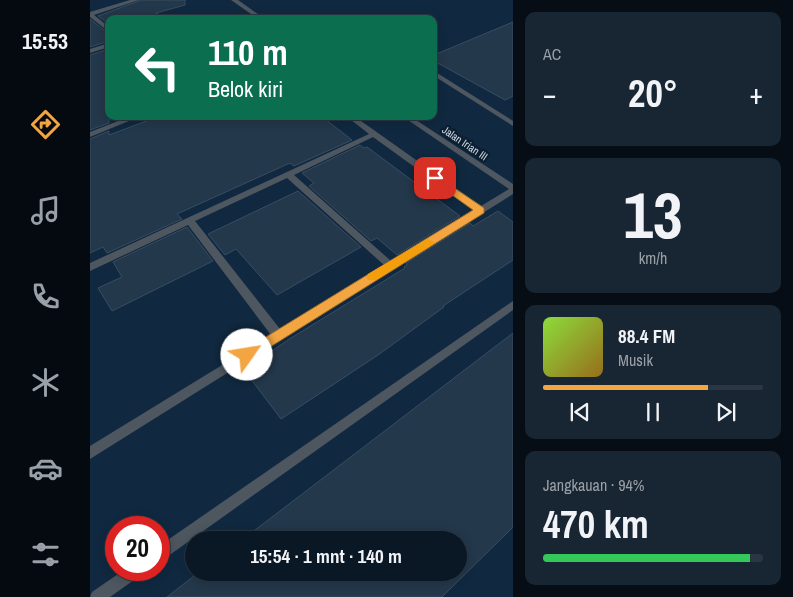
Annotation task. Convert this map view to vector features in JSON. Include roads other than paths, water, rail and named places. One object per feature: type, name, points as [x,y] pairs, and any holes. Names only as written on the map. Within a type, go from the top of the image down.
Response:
[{"type":"lane","points":[[90,7],[117,0]]},
{"type":"lane","points":[[105,27],[90,14],[136,0]]},
{"type":"lane","points":[[234,0],[256,15]]},
{"type":"lane","points":[[90,51],[105,46]]},
{"type":"lane","points":[[437,75],[513,124]]},
{"type":"lane","points":[[503,118],[513,113]]},
{"type":"lane","points":[[90,135],[128,120]]},
{"type":"lane","points":[[355,120],[480,210]]},
{"type":"lane","name":"Jalan Irian III","points":[[411,120],[513,189]]},
{"type":"lane","points":[[90,267],[374,134]]},
{"type":"lane","points":[[288,174],[391,266]]},
{"type":"lane","points":[[90,453],[513,189]]},
{"type":"lane","points":[[189,220],[278,335]]},
{"type":"lane","points":[[170,546],[513,305]]},
{"type":"lane","points":[[97,597],[120,581]]}]
